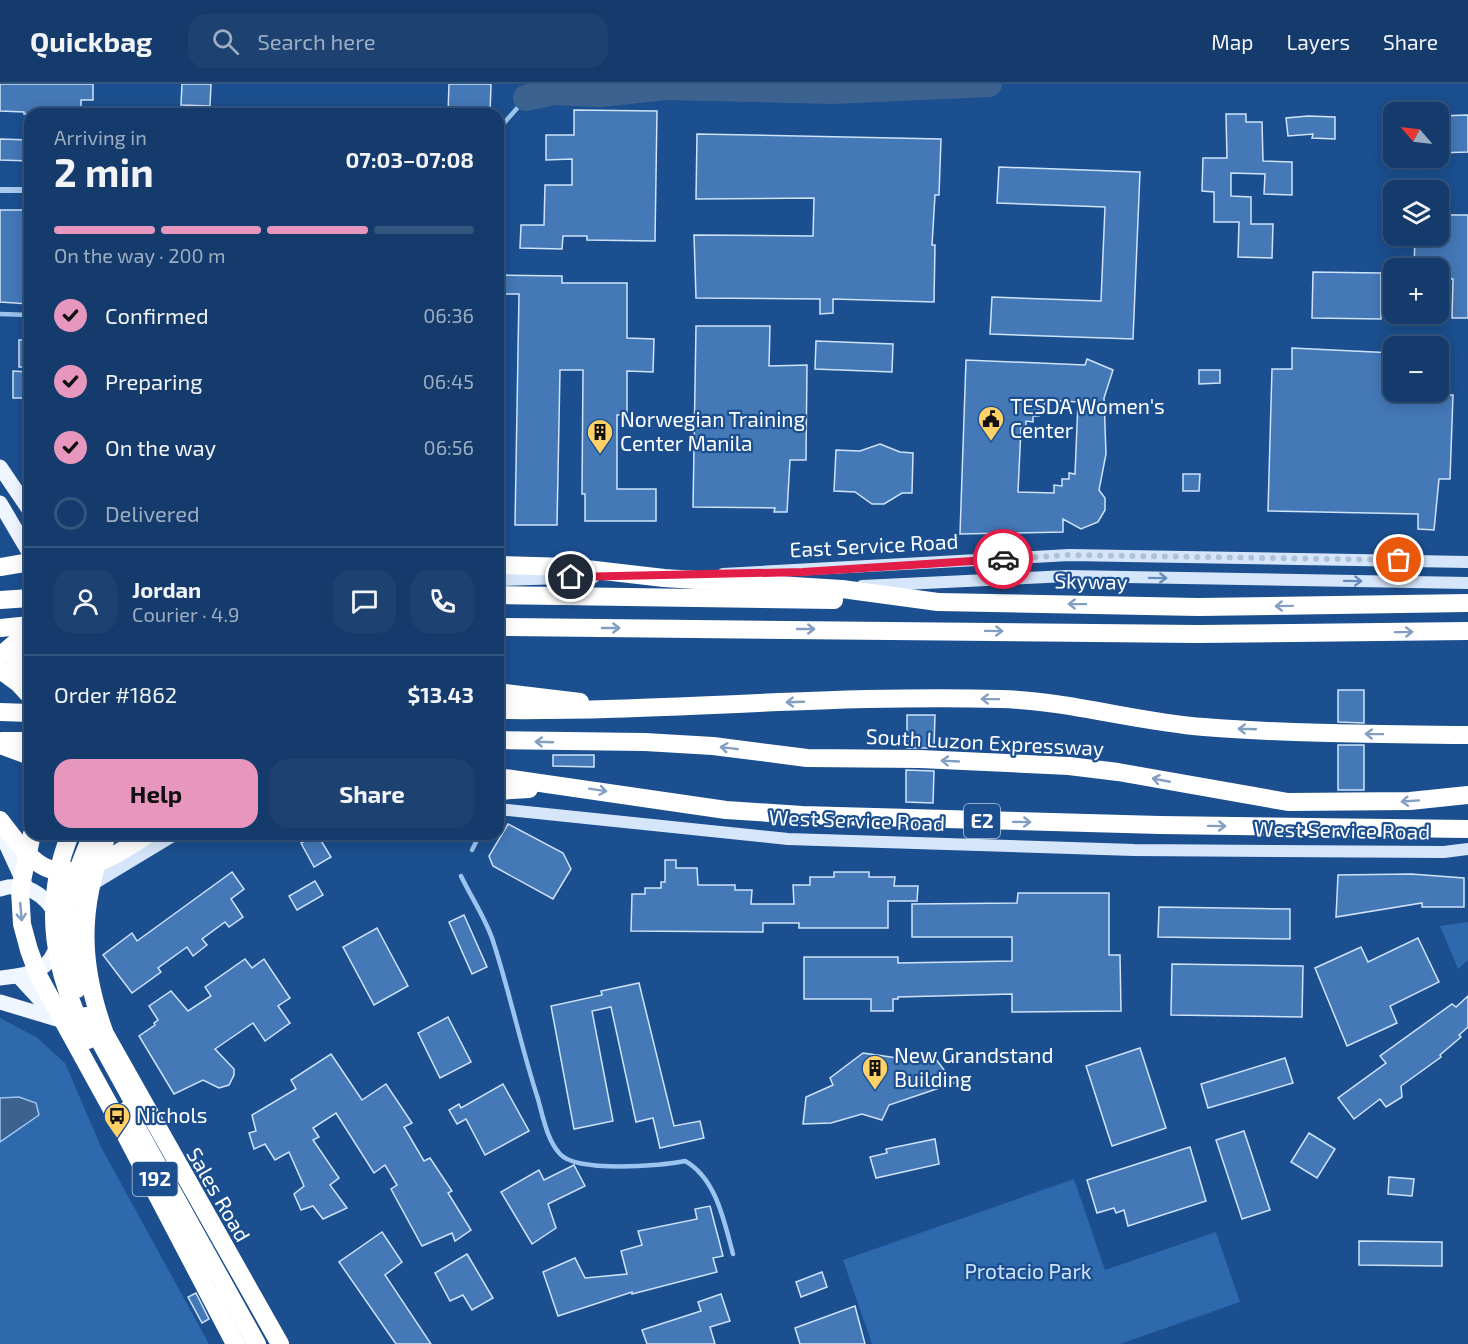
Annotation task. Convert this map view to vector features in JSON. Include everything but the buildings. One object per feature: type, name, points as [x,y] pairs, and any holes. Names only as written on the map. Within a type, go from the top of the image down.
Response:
[{"type":"highway","points":[[0,567],[24,563]]},
{"type":"highway","points":[[504,565],[569,567],[664,578],[842,589],[938,602]]},
{"type":"highway","name":"Skyway","points":[[504,597],[1198,607],[1468,603]]},
{"type":"highway","points":[[0,600],[24,598]]},
{"type":"highway","points":[[0,628],[24,627]]},
{"type":"highway","points":[[504,628],[1198,633],[1468,631]]},
{"type":"highway","points":[[0,656],[24,633]]},
{"type":"highway","points":[[24,649],[15,662],[19,672],[24,676]]},
{"type":"highway","points":[[0,670],[24,690]]},
{"type":"highway","points":[[504,693],[623,708]]},
{"type":"highway","name":"South Luzon Expressway","points":[[504,710],[907,698],[1003,699],[1078,706],[1202,727],[1350,734],[1468,735]]},
{"type":"highway","points":[[0,712],[24,713]]},
{"type":"highway","name":"South Luzon Expressway","points":[[504,740],[645,742],[713,746],[807,758],[920,759],[1069,766],[1118,772],[1288,802],[1370,803],[1468,795]]},
{"type":"highway","points":[[0,743],[24,741]]},
{"type":"highway","points":[[0,743],[24,753]]},
{"type":"highway","name":"E2","points":[[504,778],[726,810],[802,815],[1148,825],[1468,829]]},
{"type":"highway","points":[[504,790],[555,784]]},
{"type":"highway","points":[[0,820],[40,865],[64,872],[87,875],[112,872]]},
{"type":"highway","points":[[31,840],[20,890],[22,924],[34,967],[235,1344]]},
{"type":"highway","points":[[68,840],[57,884],[54,915],[55,942],[63,985],[88,1040],[257,1344]]},
{"type":"highway","points":[[91,840],[72,885],[68,912],[69,943],[77,989],[84,1013],[270,1344]]},
{"type":"highway","points":[[107,840],[93,873],[86,913],[87,975],[95,1008],[105,1034],[280,1344]]},
{"type":"highway","points":[[87,875],[140,840]]},
{"type":"main road","points":[[0,467],[24,502]]},
{"type":"main road","points":[[0,503],[24,544]]},
{"type":"main road","name":"East Service Road","points":[[504,580],[792,572],[1069,555],[1468,562]]},
{"type":"main road","points":[[911,582],[912,564]]},
{"type":"main road","name":"East Service Road","points":[[504,597],[806,590],[911,582],[1067,576],[1468,583]]},
{"type":"main road","name":"West Service Road","points":[[504,810],[788,839],[1134,850],[1444,852],[1468,849]]},
{"type":"main road","points":[[0,831],[26,887]]},
{"type":"main road","points":[[112,872],[166,840]]},
{"type":"main road","points":[[41,894],[87,875]]},
{"type":"main road","points":[[0,889],[9,886],[26,887],[41,894],[57,915],[87,875]]},
{"type":"main road","points":[[87,875],[85,922],[89,1006]]},
{"type":"main road","name":"192","points":[[6,977],[35,973],[47,963],[56,951],[59,936],[57,915]]},
{"type":"main road","name":"Sales Road","points":[[59,936],[101,1034],[280,1344]]},
{"type":"main road","name":"192","points":[[6,977],[57,1019],[70,1033],[171,1206],[246,1344]]},
{"type":"main road","points":[[0,1002],[57,1019]]},
{"type":"street","points":[[0,190],[24,190]]},
{"type":"green space","points":[[1468,922],[1468,960],[1458,969],[1440,926]]},
{"type":"green space","points":[[0,1018],[36,1037],[65,1063],[101,1147],[209,1344],[0,1344]]},
{"type":"green space","name":"Protacio Park","points":[[1074,1179],[1105,1270],[1216,1232],[1240,1302],[1120,1344],[872,1344],[843,1260]]},
{"type":"shaded area","points":[[19,1097],[36,1103],[39,1115],[0,1142],[0,1098]]},
{"type":"waterway","points":[[504,123],[526,98],[530,84]]},
{"type":"waterway","points":[[526,98],[554,92],[600,94],[666,87],[832,91],[989,84]]},
{"type":"waterway","points":[[0,314],[24,315]]},
{"type":"waterway","points":[[472,850],[477,840]]},
{"type":"waterway","points":[[461,876],[493,941],[544,1121],[560,1154],[569,1160],[601,1166],[658,1165],[685,1161],[696,1169],[711,1189],[722,1215],[733,1254]]},
{"type":"way so far","points":[[1003,559],[1069,555],[1399,560]]},
{"type":"place","name":"TESDA Women's Center","points":[[991,442]]},
{"type":"place","name":"Norwegian Training Center Manila","points":[[600,455]]},
{"type":"place","name":"New Grandstand Building","points":[[875,1091]]},
{"type":"place","name":"Nichols","points":[[117,1139]]},
{"type":"route","points":[[571,577],[803,572],[1003,559]]}]
